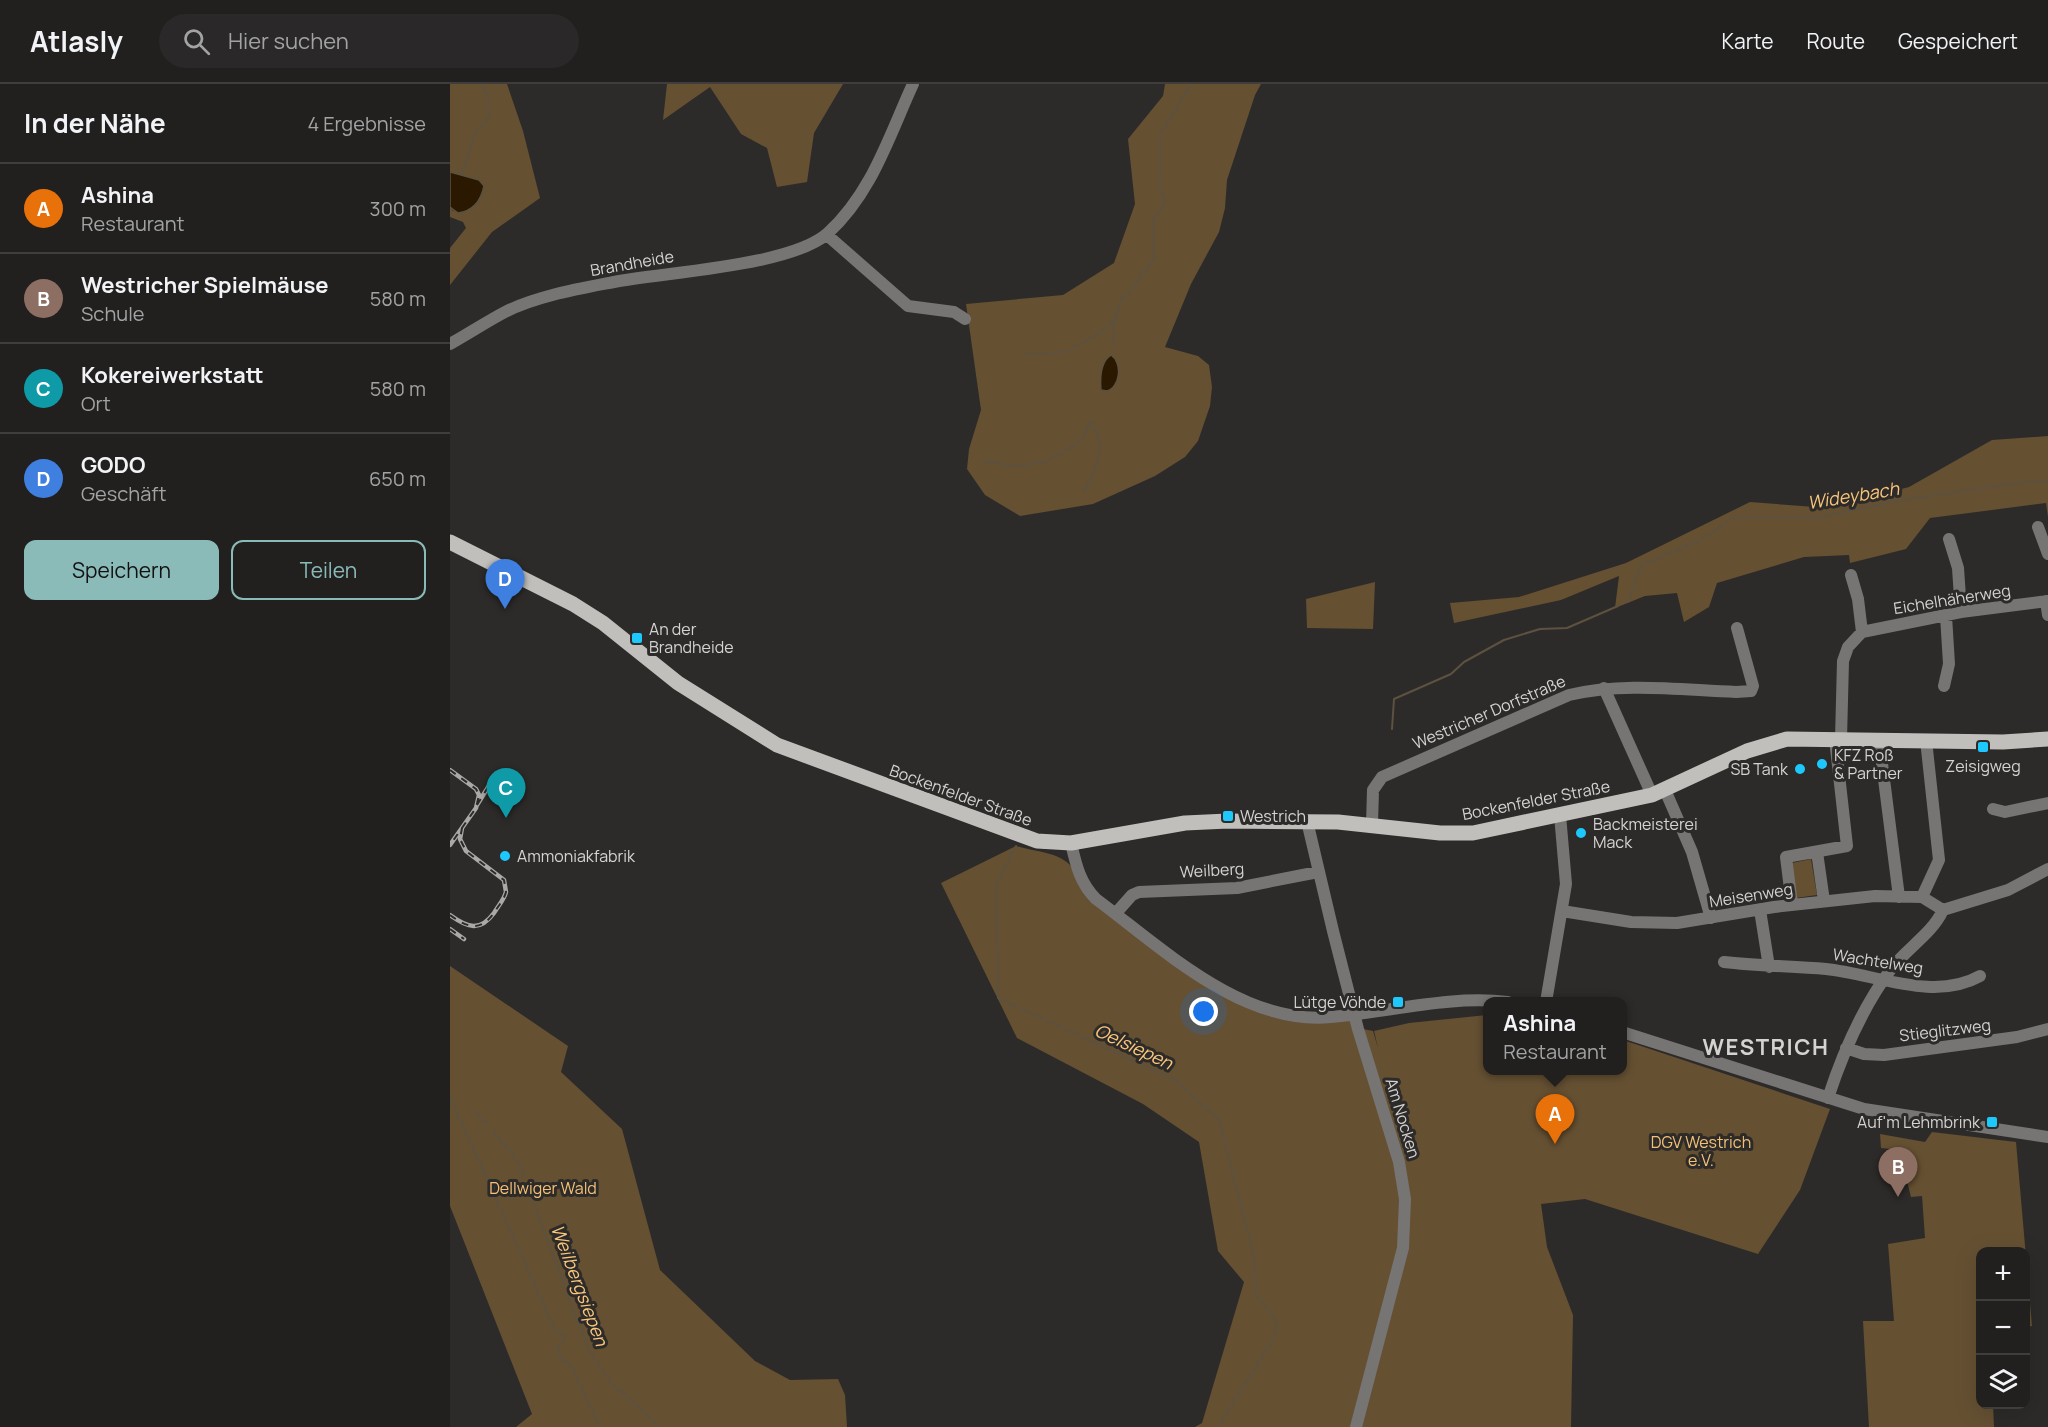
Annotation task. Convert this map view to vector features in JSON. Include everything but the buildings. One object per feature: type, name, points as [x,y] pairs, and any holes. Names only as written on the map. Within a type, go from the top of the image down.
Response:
[{"type":"main road","name":"Bockenfelder Straße","points":[[450,542],[573,604],[603,623],[678,683],[777,745],[1025,838],[1071,843],[1199,822],[1307,821],[1461,834],[1658,793],[1761,745],[1787,739],[2003,742],[2048,739]]},
{"type":"street","name":"Brandheide","points":[[450,344],[506,312],[551,296],[612,282],[702,270],[792,251],[827,235],[847,214],[868,183],[913,84]]},
{"type":"street","points":[[827,235],[908,306],[944,310],[962,315],[965,319]]},
{"type":"street","points":[[2037,527],[2048,554]]},
{"type":"street","points":[[1949,539],[1958,568],[1961,612]]},
{"type":"street","points":[[1792,905],[1786,857],[1847,846],[1838,739],[1843,661],[1848,647],[1862,632],[1858,599],[1851,575]]},
{"type":"street","points":[[2047,601],[2048,615]]},
{"type":"street","name":"Eichelhäherweg","points":[[1862,632],[1961,612],[2047,601]]},
{"type":"street","points":[[1944,686],[1949,664],[1946,616]]},
{"type":"street","name":"Westricher Dorfstraße","points":[[1372,825],[1373,790],[1382,777],[1569,695],[1604,688],[1751,691],[1753,686],[1737,628]]},
{"type":"street","points":[[1604,688],[1658,793],[1692,852],[1711,918]]},
{"type":"street","points":[[1879,740],[1899,897]]},
{"type":"street","points":[[1926,740],[1939,860],[1922,897],[1943,910]]},
{"type":"street","points":[[1993,809],[2005,812],[2048,803]]},
{"type":"street","points":[[1547,997],[1566,884],[1560,815]]},
{"type":"street","name":"Am Nocken","points":[[1307,821],[1355,1015],[1399,1162],[1406,1206],[1401,1256],[1356,1427]]},
{"type":"street","points":[[1071,843],[1077,870],[1087,890],[1219,988],[1248,1003],[1301,1016],[1355,1015],[1466,1001],[1483,1001]]},
{"type":"street","points":[[1817,852],[1824,901]]},
{"type":"street","points":[[1828,1098],[1846,1048],[1884,979],[1938,920],[1943,910],[2008,890],[2048,869]]},
{"type":"street","name":"Weilberg","points":[[1116,913],[1132,895],[1139,892],[1237,888],[1318,872]]},
{"type":"street","name":"Meisenweg","points":[[1562,911],[1642,922],[1677,923],[1854,897],[1922,897]]},
{"type":"street","points":[[1760,909],[1769,967]]},
{"type":"street","name":"Wachtelweg","points":[[1724,962],[1769,967],[1827,969],[1909,985],[1935,986],[1967,983],[1980,976]]},
{"type":"street","name":"Stieglitzweg","points":[[1846,1048],[1864,1054],[1884,1054],[2006,1038],[2048,1029]]},
{"type":"street","points":[[1627,1033],[1881,1113],[2048,1137]]},
{"type":"green space","points":[[450,84],[507,84],[523,131],[540,198],[492,232],[450,285],[450,248],[466,228],[463,222],[450,217],[450,207],[453,211],[484,186],[479,180],[450,172]]},
{"type":"green space","points":[[667,84],[843,84],[814,133],[807,182],[777,187],[767,148],[741,134],[710,87],[663,120]]},
{"type":"green space","points":[[1165,84],[1261,84],[1255,95],[1227,180],[1225,208],[1219,232],[1191,284],[1165,347],[1198,356],[1209,365],[1212,387],[1210,406],[1198,441],[1185,457],[1155,476],[1093,504],[1020,516],[985,495],[967,469],[969,449],[981,410],[966,304],[1063,295],[1114,263],[1135,204],[1128,139],[1163,96]]},
{"type":"green space","points":[[2048,436],[2048,517],[2046,503],[1930,518],[1906,549],[1850,563],[1849,555],[1804,557],[1717,583],[1709,607],[1684,622],[1677,593],[1645,596],[1615,608],[1619,576],[1561,600],[1454,623],[1450,603],[1519,597],[1626,563],[1750,502],[1829,508],[1909,487],[1992,440]]},
{"type":"green space","points":[[1375,582],[1373,629],[1307,628],[1306,599]]},
{"type":"green space","name":"DGV Westrich e.V.","points":[[1016,846],[1050,854],[1066,861],[1087,889],[1193,970],[1269,1010],[1355,1015],[1358,1028],[1373,1031],[1378,1048],[1374,1031],[1409,1023],[1483,1015],[1483,1075],[1627,1075],[1627,1041],[1830,1109],[1800,1190],[1758,1254],[1585,1199],[1541,1204],[1547,1247],[1573,1315],[1571,1427],[1195,1427],[1202,1423],[1244,1282],[1218,1251],[1199,1142],[1143,1104],[1017,1038],[941,883]]},
{"type":"green space","points":[[1811,859],[1817,895],[1796,898],[1792,863]]},
{"type":"green space","name":"Dellwiger Wald","points":[[450,966],[568,1046],[561,1072],[622,1129],[660,1270],[755,1361],[790,1380],[838,1379],[845,1395],[847,1427],[516,1427],[532,1414],[450,1206]]},
{"type":"green space","points":[[1932,1132],[2016,1142],[2026,1247],[1976,1247],[1976,1409],[1993,1409],[1994,1427],[1869,1427],[1863,1321],[1894,1321],[1888,1244],[1925,1238],[1922,1196],[1911,1197],[1899,1150],[1881,1148],[1880,1134],[1925,1142]]},
{"type":"green space","points":[[2030,1303],[2032,1326],[2030,1326]]},
{"type":"shaded area","points":[[450,172],[479,180],[484,186],[479,201],[464,212],[458,213],[450,207]]},
{"type":"shaded area","points":[[1111,355],[1117,363],[1117,380],[1111,389],[1101,390],[1103,366]]},
{"type":"waterway","points":[[462,174],[475,132],[490,116],[487,96],[482,84]]},
{"type":"waterway","points":[[1113,345],[1116,315],[1120,302],[1129,294],[1156,255],[1153,250],[1154,216],[1161,210],[1165,200],[1159,187],[1160,135],[1191,84]]},
{"type":"waterway","points":[[1025,355],[1069,351],[1107,328],[1117,316]]},
{"type":"waterway","points":[[982,461],[1016,466],[1045,462],[1081,441],[1092,420]]},
{"type":"waterway","points":[[1084,492],[1096,467],[1100,449],[1096,432],[1090,424]]},
{"type":"waterway","name":"Wideybach","points":[[1628,602],[1640,566],[1699,541],[1735,517],[1821,517],[1892,502],[2003,485],[2048,481]]},
{"type":"waterway","name":"Wideybach","points":[[1392,729],[1394,699],[1451,674],[1464,662],[1504,640],[1540,629],[1567,628],[1618,606]]},
{"type":"waterway","name":"Oelsiepen","points":[[1016,846],[996,885],[998,998],[1177,1081],[1219,1120],[1253,1252],[1257,1296],[1277,1322],[1274,1338],[1218,1427]]},
{"type":"waterway","points":[[450,1097],[556,1332],[564,1333],[566,1337],[557,1347],[560,1356],[570,1364],[600,1427]]},
{"type":"waterway","name":"Weilbergsiepen","points":[[474,1111],[488,1126]]},
{"type":"waterway","name":"Weilbergsiepen","points":[[493,1132],[519,1162],[525,1177]]},
{"type":"waterway","name":"Weilbergsiepen","points":[[532,1200],[589,1351],[610,1381],[659,1427]]},
{"type":"railway","points":[[450,770],[476,789],[479,795],[476,808],[450,845]]},
{"type":"railway","points":[[477,805],[490,784]]},
{"type":"railway","points":[[450,915],[468,925],[484,923],[494,913],[506,892],[504,880],[466,851],[460,839],[462,828]]},
{"type":"railway","points":[[450,929],[464,939]]},
{"type":"place","name":"GODO","points":[[505,609]]},
{"type":"place","name":"An der Brandheide","points":[[637,638]]},
{"type":"place","name":"Zeisigweg","points":[[1983,747]]},
{"type":"place","name":"KFZ Roß & Partner","points":[[1822,764]]},
{"type":"place","name":"SB Tank","points":[[1800,769]]},
{"type":"place","name":"Westrich","points":[[1228,816]]},
{"type":"place","name":"Kokereiwerkstatt","points":[[506,818]]},
{"type":"place","name":"Backmeisterei Mack","points":[[1581,833]]},
{"type":"place","name":"Ammoniakfabrik","points":[[505,856]]},
{"type":"place","name":"Lütge Vöhde","points":[[1398,1002]]},
{"type":"place","name":"Auf'm Lehmbrink","points":[[1992,1122]]},
{"type":"place","name":"Ashina","points":[[1555,1144]]},
{"type":"place","name":"Westricher Spielmäuse","points":[[1898,1197]]},
{"type":"district","name":"WESTRICH","points":[[1766,1047]]}]
